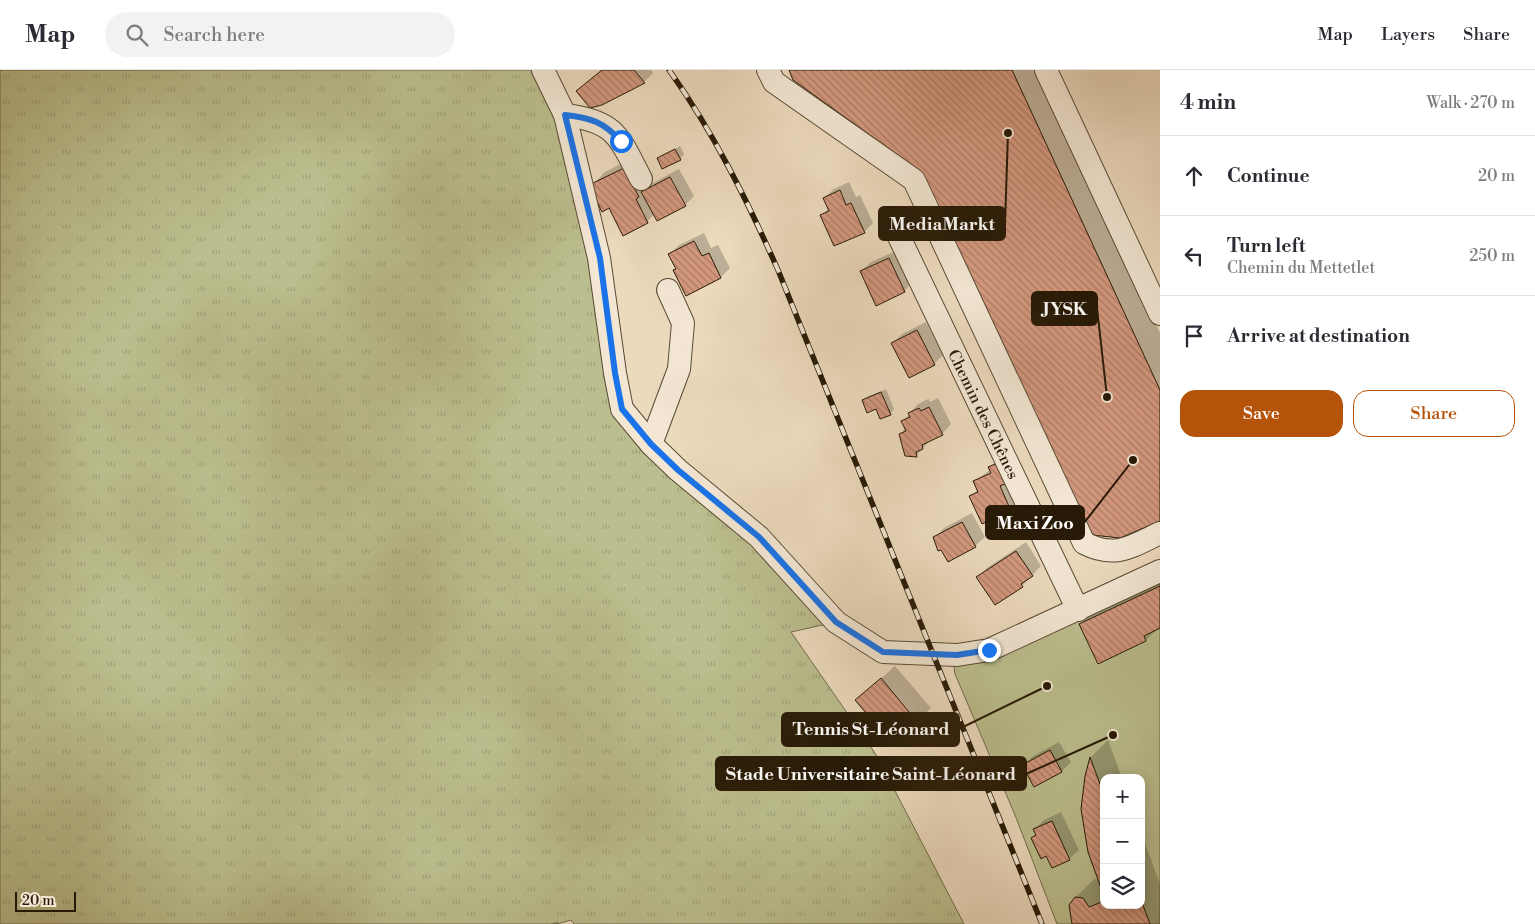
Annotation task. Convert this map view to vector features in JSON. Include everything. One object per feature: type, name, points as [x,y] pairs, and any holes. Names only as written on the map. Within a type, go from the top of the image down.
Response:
[{"type":"street","points":[[543,70],[565,115],[600,258],[615,373],[622,409],[651,444],[678,470],[759,537],[836,622],[883,652],[957,655],[973,653],[989,650],[1160,572]]},
{"type":"street","points":[[768,70],[774,82],[914,180],[1084,544],[1096,550],[1111,552],[1126,549],[1160,533]]},
{"type":"street","points":[[1046,70],[1160,314]]},
{"type":"street","points":[[565,115],[590,118],[609,128],[621,141],[641,179]]},
{"type":"street","name":"Chemin des Chênes","points":[[890,218],[1078,610]]},
{"type":"street","points":[[651,444],[679,369],[683,323],[668,290]]},
{"type":"green space","points":[[0,70],[543,70],[565,115],[622,409],[836,622],[791,632],[877,756],[964,924],[574,924],[571,920],[557,924],[0,924]]},
{"type":"green space","points":[[1160,578],[1160,924],[1057,924],[1015,815],[955,674],[954,666],[988,656]]},
{"type":"building","points":[[602,70],[634,70],[645,83],[602,105],[590,108],[576,91]]},
{"type":"building","points":[[789,70],[1012,70],[1160,390],[1160,521],[1120,538],[1083,534],[909,163],[793,80]]},
{"type":"building","points":[[675,149],[681,160],[662,169],[657,158]]},
{"type":"building","points":[[624,168],[639,197],[636,199],[648,223],[623,236],[609,208],[602,212],[589,185]]},
{"type":"building","points":[[670,177],[686,206],[657,221],[641,192]]},
{"type":"building","points":[[840,190],[846,205],[851,203],[865,233],[834,246],[820,215],[829,211],[823,198]]},
{"type":"building","points":[[694,241],[702,256],[709,253],[721,278],[686,296],[673,270],[676,269],[668,254]]},
{"type":"building","points":[[889,258],[905,292],[876,306],[860,271]]},
{"type":"building","points":[[917,330],[935,365],[909,378],[891,343]]},
{"type":"building","points":[[881,392],[891,415],[880,419],[876,409],[867,413],[862,400]]},
{"type":"building","points":[[929,407],[943,435],[922,445],[923,449],[916,452],[917,457],[905,456],[899,434],[906,431],[901,421],[910,417],[908,413],[919,408],[921,411]]},
{"type":"building","points":[[998,463],[1007,483],[1000,486],[1011,511],[982,524],[969,496],[978,492],[973,481],[991,473],[988,467]]},
{"type":"building","points":[[962,522],[976,547],[948,562],[941,550],[938,551],[933,537]]},
{"type":"building","points":[[1016,551],[1033,576],[1021,584],[1023,587],[995,605],[976,577]]},
{"type":"building","points":[[1160,586],[1160,628],[1144,636],[1146,641],[1098,664],[1079,624]]},
{"type":"building","points":[[881,678],[918,723],[892,744],[855,700]]},
{"type":"building","points":[[1050,750],[1062,772],[1034,787],[1022,765]]},
{"type":"building","points":[[1090,757],[1100,784],[1100,885],[1088,852],[1081,809],[1085,776]]},
{"type":"building","points":[[1052,821],[1070,860],[1052,868],[1046,856],[1041,859],[1031,838],[1036,835],[1033,829]]},
{"type":"building","points":[[1075,897],[1083,898],[1089,907],[1100,903],[1100,909],[1144,909],[1150,924],[1072,924],[1069,905]]},
{"type":"railway","points":[[669,70],[701,118],[729,167],[778,270],[1042,924]]},
{"type":"place","name":"MediaMarkt","points":[[1008,133]]},
{"type":"place","name":"JYSK","points":[[1107,397]]},
{"type":"place","name":"Maxi Zoo","points":[[1133,460]]},
{"type":"place","name":"Tennis St-Léonard","points":[[1047,686]]},
{"type":"place","name":"Stade Universitaire Saint-Léonard","points":[[1113,735]]},
{"type":"route","points":[[621,141],[609,128],[590,118],[565,115],[600,258],[615,373],[622,409],[651,444],[678,470],[759,537],[836,622],[883,652],[957,655],[989,650]]}]
